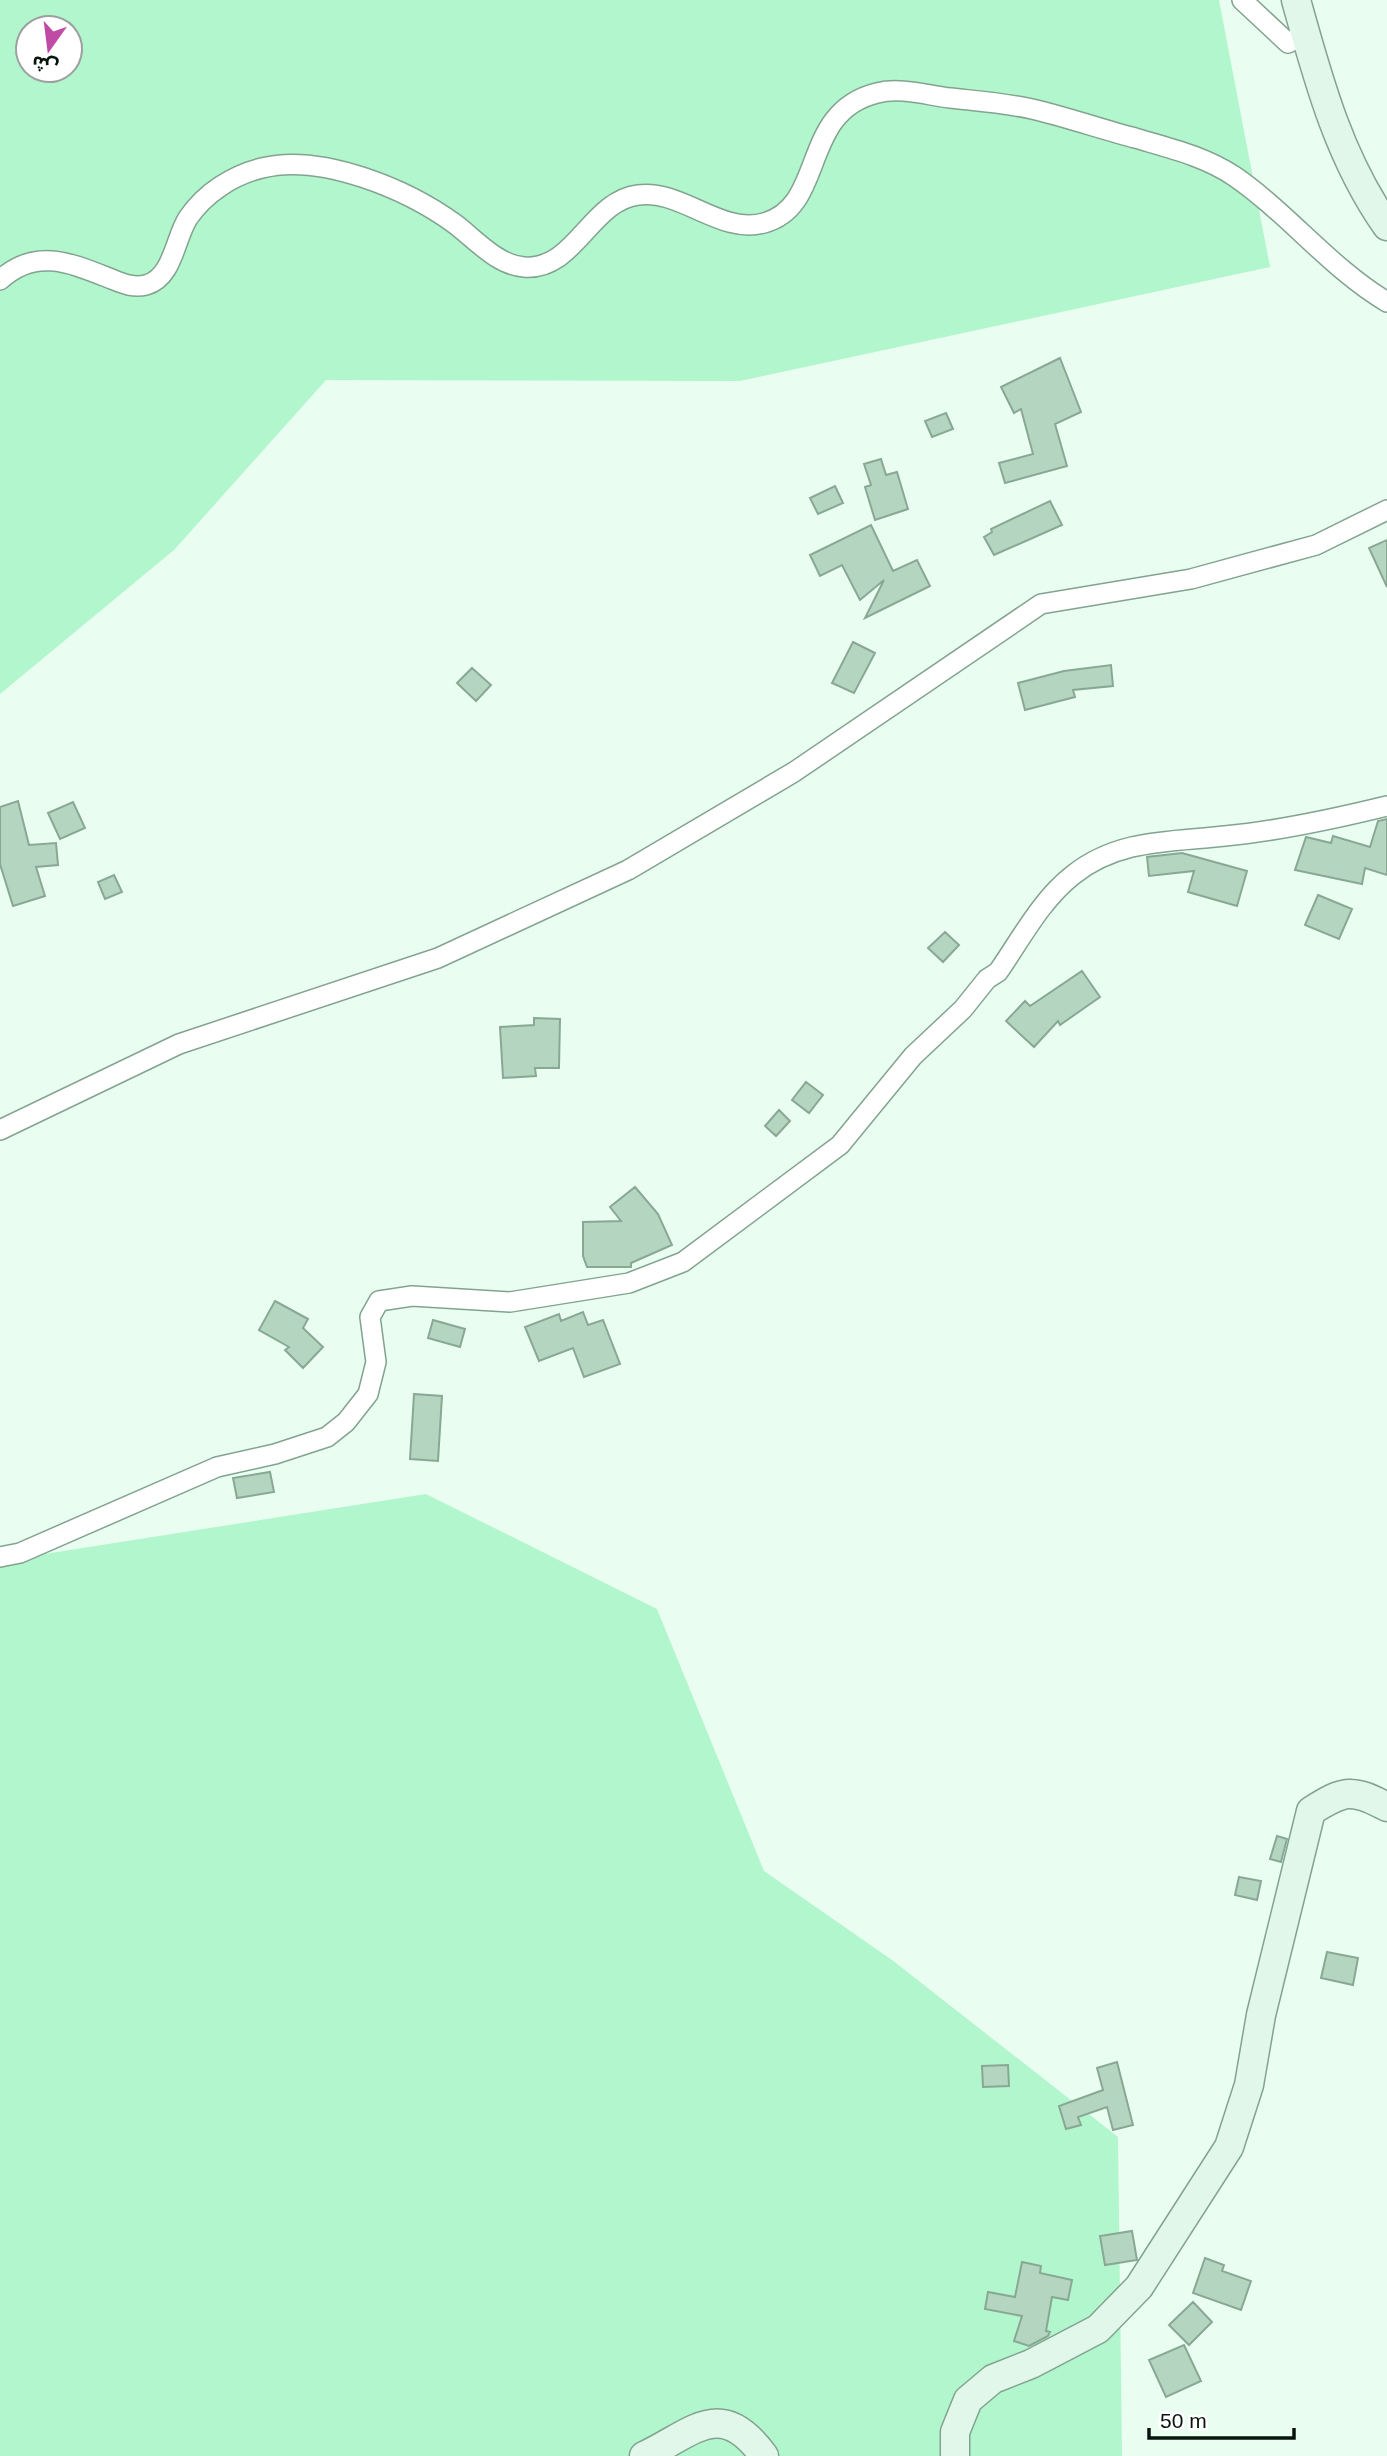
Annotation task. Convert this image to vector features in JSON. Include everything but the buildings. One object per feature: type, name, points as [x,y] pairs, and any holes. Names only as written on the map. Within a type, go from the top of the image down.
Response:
[{"type":"street","points":[[1242,0],[1288,43],[1306,34]]},
{"type":"street","points":[[1296,0],[1325,106],[1363,192],[1387,226]]},
{"type":"street","points":[[0,280],[23,264],[52,259],[67,261],[132,286],[144,285],[163,273],[187,220],[212,193],[245,174],[281,165],[319,167],[378,183],[449,219],[499,258],[525,267],[552,261],[611,205],[641,194],[657,195],[729,221],[756,225],[782,215],[793,206],[801,194],[825,132],[835,118],[863,97],[897,90],[1029,108],[1204,159],[1237,178],[1361,284],[1387,302]]},
{"type":"street","points":[[0,1130],[179,1044],[438,958],[628,870],[794,772],[1041,604],[1191,579],[1316,545],[1387,510]]},
{"type":"street","points":[[0,1557],[20,1553],[217,1467],[275,1454],[327,1437],[346,1422],[368,1394],[376,1362],[370,1317],[379,1301],[412,1296],[510,1302],[629,1283],[683,1262],[840,1145],[913,1056],[963,1009],[987,979],[998,972],[1051,896],[1073,875],[1112,851],[1163,839],[1225,836],[1321,821],[1387,806]]},
{"type":"street","points":[[955,2456],[955,2432],[968,2400],[993,2379],[1031,2364],[1098,2329],[1139,2287],[1229,2147],[1249,2085],[1261,2014],[1311,1811],[1338,1794],[1361,1793],[1387,1807]]},
{"type":"street","points":[[643,2456],[677,2439],[693,2427],[714,2422],[742,2431],[764,2456]]},
{"type":"green space","points":[[0,0],[1219,0],[1270,267],[740,381],[326,380],[174,550],[0,694]]},
{"type":"green space","points":[[426,1494],[657,1609],[764,1871],[892,1960],[1118,2137],[1122,2456],[0,2456],[0,1561]]}]
